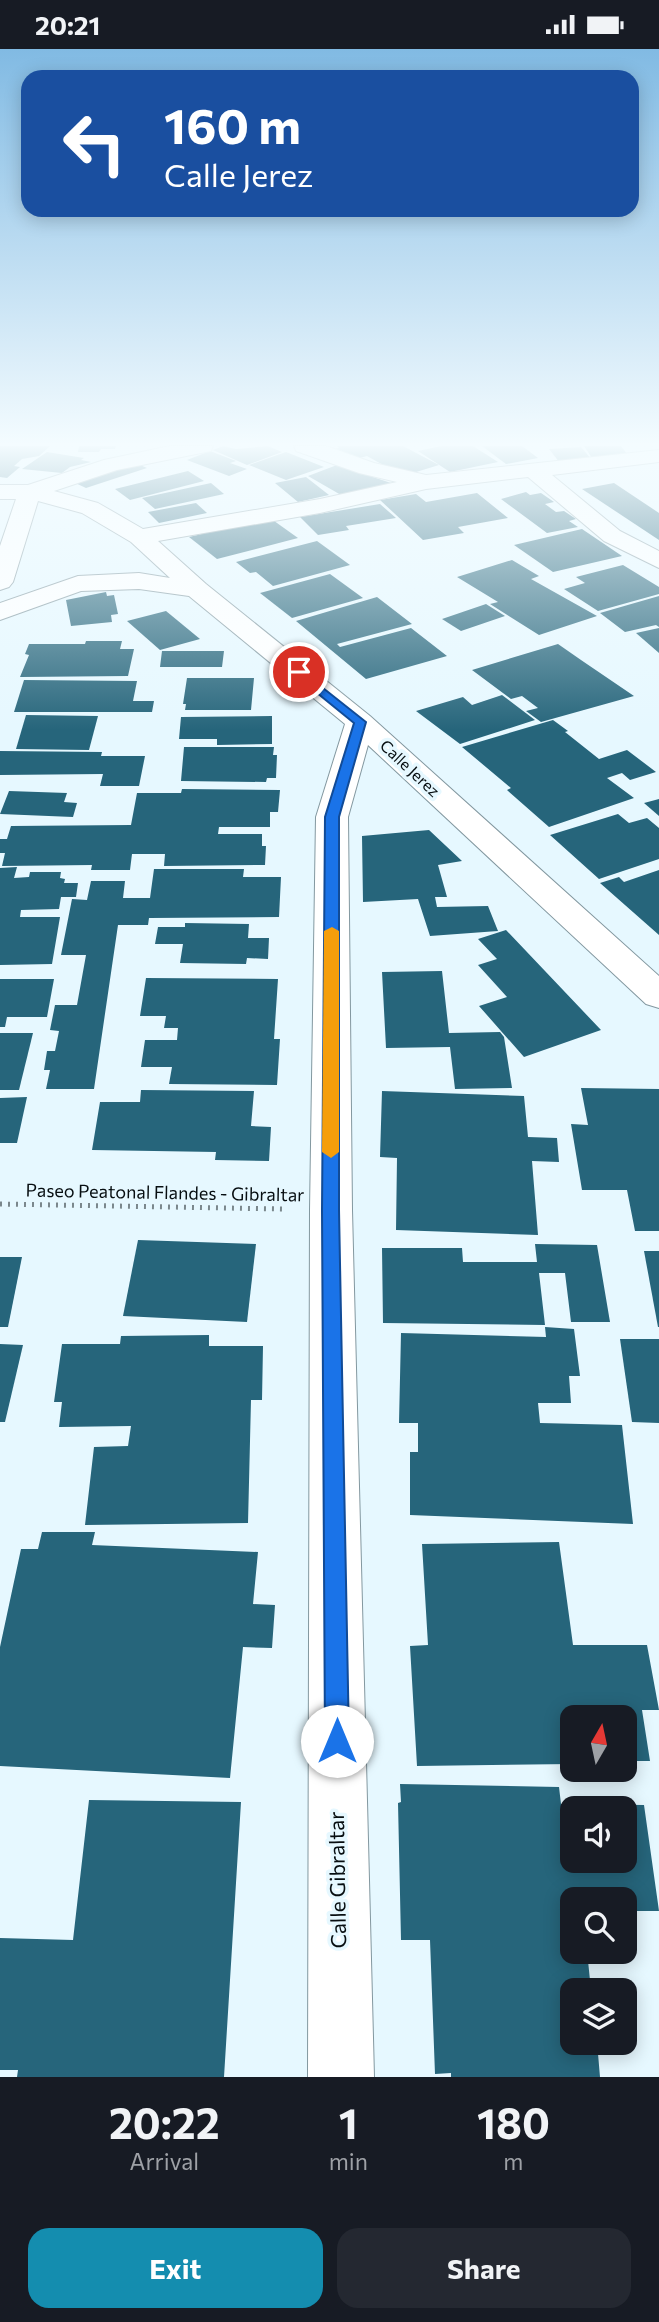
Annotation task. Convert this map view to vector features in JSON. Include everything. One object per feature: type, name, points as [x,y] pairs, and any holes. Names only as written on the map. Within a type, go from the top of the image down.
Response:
[{"type":"street","points":[[0,582],[14,541]]},
{"type":"street","name":"Calle Jerez","points":[[143,541],[197,589],[360,722],[659,996]]},
{"type":"street","points":[[621,541],[659,561]]},
{"type":"street","points":[[0,612],[78,584],[139,580],[197,589]]},
{"type":"street","name":"Calle Gibraltar","points":[[341,2077],[331,1210],[332,817],[360,722]]},
{"type":"path","name":"Paseo Peatonal Flandes - Gibraltar","points":[[0,1205],[331,1210]]},
{"type":"building","points":[[194,541],[288,541],[217,559]]},
{"type":"building","points":[[317,541],[350,565],[273,586],[256,572],[250,573],[236,562]]},
{"type":"building","points":[[533,541],[599,541],[622,556],[553,572],[514,545]]},
{"type":"building","points":[[512,560],[539,576],[531,579],[597,616],[539,635],[490,604],[498,602],[457,577]]},
{"type":"building","points":[[623,565],[659,587],[659,594],[598,611],[564,589],[585,583],[576,577]]},
{"type":"building","points":[[330,574],[363,598],[292,618],[260,593]]},
{"type":"building","points":[[106,592],[107,596],[114,595],[118,614],[111,615],[112,622],[71,626],[66,600]]},
{"type":"building","points":[[659,596],[659,627],[656,625],[625,632],[600,613]]},
{"type":"building","points":[[377,597],[412,624],[337,644],[340,647],[411,628],[447,656],[366,679],[296,621]]},
{"type":"building","points":[[486,604],[505,616],[461,631],[442,619]]},
{"type":"building","points":[[166,611],[200,639],[160,650],[127,621]]},
{"type":"building","points":[[659,628],[659,653],[636,633]]},
{"type":"building","points":[[86,641],[122,641],[120,649],[134,649],[128,676],[20,677],[29,655],[25,654],[29,644],[85,644]]},
{"type":"building","points":[[558,644],[634,696],[541,722],[526,711],[538,708],[522,696],[511,699],[472,670]]},
{"type":"building","points":[[162,651],[224,651],[222,667],[160,667]]},
{"type":"building","points":[[187,678],[254,678],[251,710],[185,710],[186,704],[183,704]]},
{"type":"building","points":[[24,680],[137,681],[133,701],[154,701],[152,712],[14,712]]},
{"type":"building","points":[[502,695],[535,720],[460,744],[416,711],[463,697],[472,705]]},
{"type":"building","points":[[26,715],[98,716],[89,750],[16,749]]},
{"type":"building","points":[[272,716],[272,744],[217,745],[217,739],[179,739],[181,717]]},
{"type":"building","points":[[553,720],[599,759],[627,750],[656,772],[630,780],[622,773],[607,778],[634,798],[549,827],[507,790],[511,788],[462,747]]},
{"type":"building","points":[[184,747],[274,747],[273,755],[277,755],[276,778],[267,778],[266,782],[181,781]]},
{"type":"building","points":[[0,751],[102,752],[101,756],[145,756],[139,786],[100,786],[103,774],[0,775]]},
{"type":"building","points":[[182,789],[280,790],[278,812],[270,812],[270,827],[219,827],[218,834],[262,834],[262,846],[266,846],[265,865],[164,866],[165,854],[132,854],[130,870],[91,870],[92,865],[2,866],[5,853],[0,853],[0,839],[7,839],[11,826],[131,825],[137,793],[181,793]]},
{"type":"building","points":[[9,791],[67,793],[64,802],[77,803],[73,817],[0,814]]},
{"type":"building","points":[[659,799],[659,816],[644,803]]},
{"type":"building","points":[[618,814],[629,823],[647,818],[659,828],[659,859],[599,879],[550,835]]},
{"type":"building","points":[[429,830],[462,861],[438,865],[447,897],[435,897],[437,907],[488,906],[498,931],[430,936],[418,899],[363,902],[362,836]]},
{"type":"building","points":[[17,867],[14,878],[29,877],[30,872],[61,872],[60,878],[65,879],[64,883],[78,883],[76,897],[61,897],[59,909],[21,910],[20,917],[60,917],[52,964],[0,965],[0,868]]},
{"type":"building","points":[[154,869],[244,869],[243,877],[281,877],[279,917],[149,918],[148,925],[118,925],[94,1089],[46,1089],[50,1070],[44,1070],[47,1051],[55,1051],[59,1031],[50,1030],[55,1005],[77,1005],[86,955],[61,955],[72,899],[87,900],[91,881],[125,881],[123,898],[150,898]]},
{"type":"building","points":[[659,870],[659,935],[600,883],[619,877],[624,882]]},
{"type":"building","points":[[185,923],[249,924],[248,938],[269,938],[268,959],[247,958],[246,964],[180,963],[183,944],[155,944],[158,927],[185,927]]},
{"type":"building","points":[[506,930],[601,1030],[524,1057],[479,1006],[507,997],[478,965],[497,959],[478,939]]},
{"type":"building","points":[[442,971],[449,1033],[500,1032],[504,1037],[512,1088],[455,1089],[450,1047],[386,1048],[382,972]]},
{"type":"building","points":[[146,978],[278,979],[274,1039],[280,1039],[277,1085],[169,1084],[172,1067],[141,1067],[145,1040],[177,1040],[178,1028],[164,1028],[166,1016],[140,1016]]},
{"type":"building","points":[[0,979],[54,979],[47,1017],[7,1017],[5,1027],[0,1027]]},
{"type":"building","points":[[0,1033],[33,1033],[19,1090],[0,1090]]},
{"type":"building","points":[[581,1088],[659,1089],[659,1231],[635,1231],[627,1190],[582,1190],[571,1124],[588,1125]]},
{"type":"building","points":[[141,1090],[254,1091],[251,1126],[271,1127],[269,1161],[215,1160],[216,1152],[92,1150],[100,1102],[140,1102]]},
{"type":"building","points":[[382,1091],[524,1096],[528,1137],[557,1138],[559,1162],[532,1161],[538,1235],[396,1230],[397,1158],[380,1157]]},
{"type":"building","points":[[27,1097],[17,1143],[0,1143],[0,1098]]},
{"type":"building","points":[[138,1240],[256,1244],[247,1322],[123,1316]]},
{"type":"building","points":[[535,1244],[597,1245],[610,1322],[571,1322],[565,1273],[539,1273],[545,1325],[383,1323],[382,1248],[462,1248],[463,1262],[537,1262]]},
{"type":"building","points":[[644,1251],[659,1251],[659,1327],[658,1327]]},
{"type":"building","points":[[0,1257],[22,1257],[8,1327],[0,1327]]},
{"type":"building","points":[[545,1327],[574,1329],[580,1376],[569,1376],[571,1403],[538,1403],[540,1423],[622,1425],[633,1524],[410,1515],[410,1452],[418,1452],[418,1423],[399,1423],[401,1333],[546,1337]]},
{"type":"building","points":[[209,1335],[209,1346],[263,1346],[262,1400],[251,1400],[248,1523],[85,1525],[94,1447],[128,1446],[131,1426],[59,1427],[62,1402],[54,1402],[62,1344],[120,1344],[121,1336]]},
{"type":"building","points":[[620,1339],[659,1339],[659,1423],[632,1422]]},
{"type":"building","points":[[0,1344],[23,1345],[5,1422],[0,1422]]},
{"type":"building","points":[[42,1532],[95,1532],[92,1545],[258,1552],[253,1604],[275,1605],[272,1648],[243,1647],[230,1778],[0,1766],[0,1647],[21,1549],[38,1549]]},
{"type":"building","points":[[559,1542],[573,1645],[647,1645],[659,1710],[642,1710],[650,1761],[637,1761],[637,1705],[560,1705],[560,1764],[417,1766],[410,1646],[428,1645],[422,1544]]},
{"type":"building","points":[[400,1784],[559,1787],[560,1873],[637,1873],[637,1805],[644,1805],[659,1911],[637,1911],[637,1887],[560,1887],[560,1964],[588,1964],[590,1978],[560,1978],[560,2055],[598,2055],[600,2077],[451,2077],[451,2073],[435,2074],[430,1940],[401,1940],[398,1803],[401,1802]]},
{"type":"building","points":[[89,1800],[241,1802],[224,2077],[17,2077],[18,2070],[0,2070],[0,1938],[73,1940]]},
{"type":"slow traffic","points":[[331,1152],[332,931]]},
{"type":"route","points":[[299,672],[360,722],[332,817],[331,1210],[337,1741]]}]
